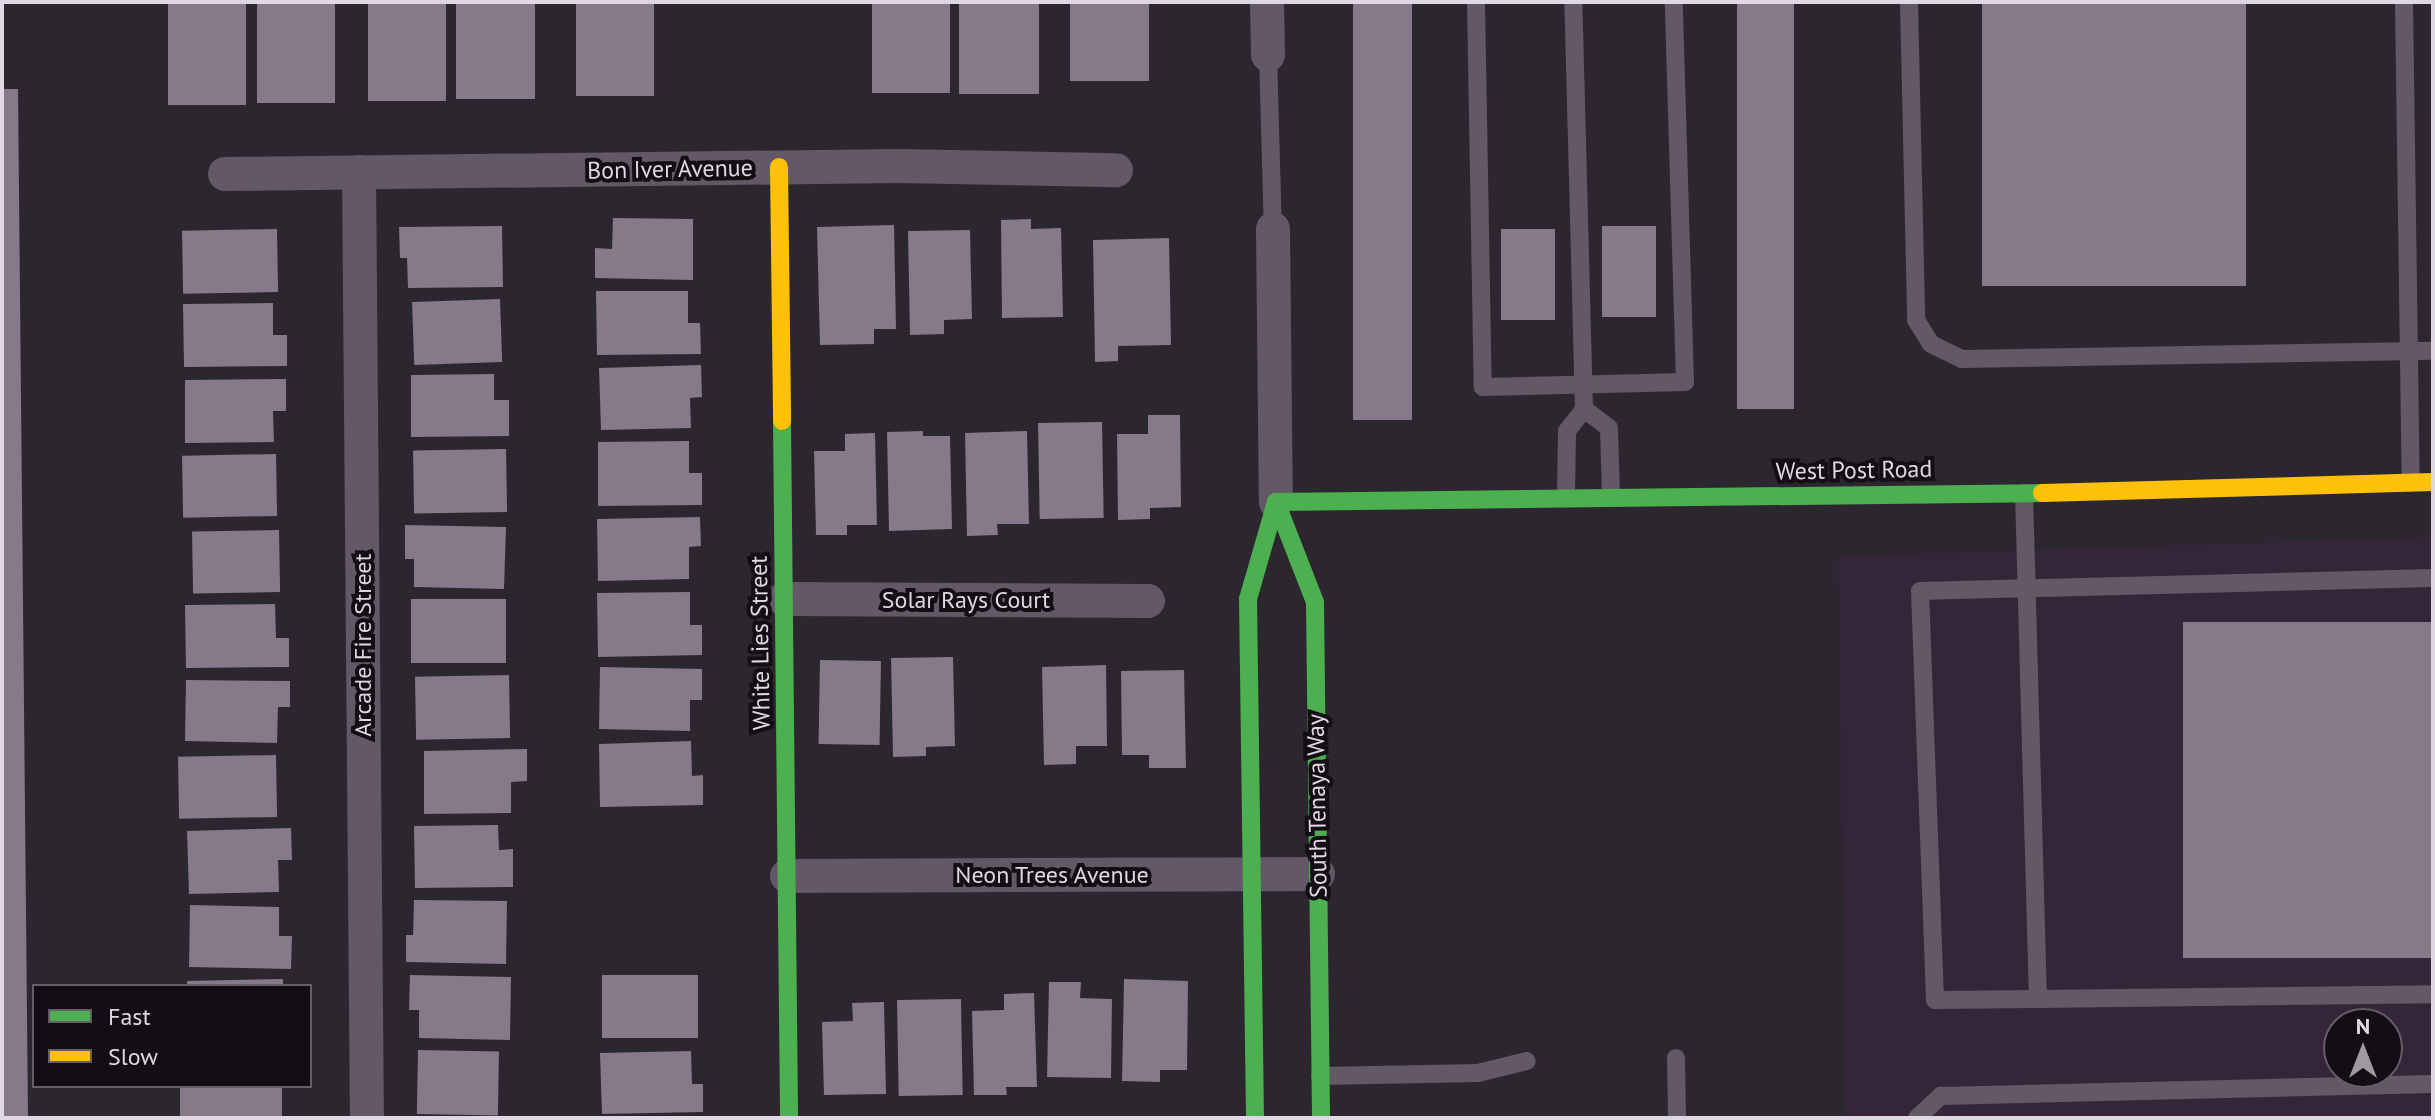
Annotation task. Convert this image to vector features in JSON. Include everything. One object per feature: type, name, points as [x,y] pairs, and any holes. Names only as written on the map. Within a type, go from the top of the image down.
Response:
[{"type":"street","points":[[1267,2],[1268,55]]},
{"type":"street","name":"Bon Iver Avenue","points":[[225,174],[779,167],[1116,170]]},
{"type":"street","name":"White Lies Street","points":[[779,167],[789,1118]]},
{"type":"street","name":"Arcade Fire Street","points":[[359,172],[367,1118]]},
{"type":"street","name":"South Tenaya Way","points":[[1255,1118],[1248,599],[1276,502],[1273,229]]},
{"type":"street","name":"West Post Road","points":[[1276,502],[1566,496],[2024,493],[2433,482]]},
{"type":"street","name":"South Tenaya Way","points":[[1276,502],[1315,602],[1321,1118]]},
{"type":"street","name":"Solar Rays Court","points":[[784,599],[1148,601]]},
{"type":"street","name":"Neon Trees Avenue","points":[[787,876],[1318,874]]},
{"type":"lane","points":[[1476,2],[1483,387],[1685,382],[1674,2]]},
{"type":"lane","points":[[1566,496],[1567,431],[1584,409],[1573,2]]},
{"type":"lane","points":[[1909,2],[1916,320],[1931,344],[1962,359],[2433,351]]},
{"type":"lane","points":[[2404,2],[2411,483]]},
{"type":"lane","points":[[1268,55],[1273,229]]},
{"type":"lane","points":[[1584,409],[1609,428],[1611,496]]},
{"type":"lane","points":[[2024,493],[2038,999]]},
{"type":"lane","points":[[2433,578],[1920,591],[1935,1000],[2433,994]]},
{"type":"lane","points":[[1676,1058],[1677,1118]]},
{"type":"lane","points":[[1320,1076],[1478,1073],[1527,1061]]},
{"type":"lane","points":[[1917,1118],[1941,1096],[2433,1084]]},
{"type":"shaded area","points":[[2433,537],[2433,1118],[1845,1118],[1838,556]]},
{"type":"building","points":[[168,2],[246,2],[246,105],[168,105]]},
{"type":"building","points":[[257,2],[335,2],[335,103],[257,103]]},
{"type":"building","points":[[368,2],[446,2],[446,101],[368,101]]},
{"type":"building","points":[[456,2],[535,2],[535,99],[456,99]]},
{"type":"building","points":[[576,2],[654,2],[654,96],[576,96]]},
{"type":"building","points":[[872,2],[950,2],[950,93],[872,93]]},
{"type":"building","points":[[959,2],[1039,2],[1039,94],[959,94]]},
{"type":"building","points":[[1070,2],[1149,2],[1149,81],[1070,81]]},
{"type":"building","points":[[1353,2],[1412,2],[1412,420],[1353,420]]},
{"type":"building","points":[[1737,2],[1794,2],[1794,409],[1737,409]]},
{"type":"building","points":[[1982,2],[2246,2],[2246,286],[1982,286]]},
{"type":"building","points":[[2,89],[18,89],[28,1118],[2,1118]]},
{"type":"building","points":[[613,218],[693,219],[693,280],[595,278],[595,248],[612,249]]},
{"type":"building","points":[[1031,219],[1031,229],[1061,228],[1063,317],[1002,318],[1001,220]]},
{"type":"building","points":[[894,225],[896,329],[874,329],[874,344],[820,345],[817,227]]},
{"type":"building","points":[[502,226],[503,287],[408,288],[407,258],[400,258],[399,227]]},
{"type":"building","points":[[1602,226],[1656,226],[1656,317],[1602,317]]},
{"type":"building","points":[[277,229],[278,292],[183,294],[182,231]]},
{"type":"building","points":[[1501,229],[1555,229],[1555,320],[1501,320]]},
{"type":"building","points":[[970,230],[972,319],[944,320],[944,334],[910,335],[908,231]]},
{"type":"building","points":[[1169,238],[1171,345],[1118,346],[1118,361],[1095,362],[1093,240]]},
{"type":"building","points":[[596,291],[688,291],[688,323],[700,323],[701,354],[597,355]]},
{"type":"building","points":[[500,299],[502,362],[414,365],[412,302]]},
{"type":"building","points":[[273,303],[273,335],[287,335],[287,366],[184,367],[183,304]]},
{"type":"building","points":[[701,365],[702,397],[690,398],[691,428],[601,430],[599,368]]},
{"type":"building","points":[[494,374],[494,400],[509,400],[509,436],[411,437],[411,375]]},
{"type":"building","points":[[286,379],[286,411],[273,411],[274,442],[185,443],[185,380]]},
{"type":"building","points":[[1148,415],[1180,415],[1181,507],[1150,508],[1150,519],[1118,520],[1117,434],[1148,434]]},
{"type":"building","points":[[1102,422],[1104,518],[1040,519],[1038,423]]},
{"type":"building","points":[[923,431],[923,436],[950,436],[952,529],[889,531],[887,432]]},
{"type":"building","points":[[1027,431],[1029,524],[997,524],[998,535],[967,536],[965,433]]},
{"type":"building","points":[[875,433],[877,525],[847,525],[847,535],[816,535],[814,451],[845,451],[845,434]]},
{"type":"building","points":[[689,441],[689,473],[702,473],[702,505],[598,506],[598,442]]},
{"type":"building","points":[[506,449],[507,512],[414,514],[413,451]]},
{"type":"building","points":[[276,454],[277,516],[183,518],[182,456]]},
{"type":"building","points":[[700,517],[701,546],[689,547],[689,579],[598,581],[597,519]]},
{"type":"building","points":[[405,525],[506,527],[504,589],[414,587],[414,559],[405,559]]},
{"type":"building","points":[[279,530],[280,592],[193,594],[192,532]]},
{"type":"building","points":[[690,592],[690,625],[702,625],[702,655],[598,657],[597,593]]},
{"type":"building","points":[[411,599],[506,599],[506,663],[411,663]]},
{"type":"building","points":[[275,604],[276,638],[289,638],[289,667],[186,668],[185,605]]},
{"type":"building","points":[[2183,622],[2433,622],[2433,958],[2183,958]]},
{"type":"building","points":[[953,657],[955,746],[926,747],[926,756],[893,757],[891,658]]},
{"type":"building","points":[[820,660],[881,661],[880,745],[819,744]]},
{"type":"building","points":[[1106,665],[1107,746],[1076,746],[1076,764],[1044,765],[1042,667]]},
{"type":"building","points":[[600,667],[702,669],[702,700],[690,700],[690,731],[599,729]]},
{"type":"building","points":[[1184,670],[1186,768],[1149,768],[1149,755],[1122,755],[1121,671]]},
{"type":"building","points":[[509,675],[510,738],[416,740],[415,677]]},
{"type":"building","points":[[186,680],[290,681],[290,707],[278,707],[277,743],[185,741]]},
{"type":"building","points":[[691,741],[692,776],[703,775],[703,805],[600,807],[599,744]]},
{"type":"building","points":[[527,749],[527,781],[511,782],[511,813],[424,814],[424,751]]},
{"type":"building","points":[[276,755],[277,817],[179,819],[178,757]]},
{"type":"building","points":[[498,825],[499,850],[513,849],[513,887],[415,888],[414,826]]},
{"type":"building","points":[[291,828],[292,860],[278,860],[279,892],[189,894],[187,831]]},
{"type":"building","points":[[414,900],[507,901],[506,964],[406,962],[406,935],[413,935]]},
{"type":"building","points":[[190,905],[279,907],[279,936],[292,936],[291,969],[189,967]]},
{"type":"building","points":[[410,975],[511,977],[510,1040],[419,1038],[419,1010],[409,1010]]},
{"type":"building","points":[[602,975],[698,975],[698,1038],[602,1038]]},
{"type":"building","points":[[283,979],[283,984],[187,984],[187,981]]},
{"type":"building","points":[[1124,979],[1188,981],[1187,1070],[1160,1070],[1160,1082],[1122,1081]]},
{"type":"building","points":[[1049,982],[1081,982],[1080,998],[1112,999],[1111,1078],[1047,1077]]},
{"type":"building","points":[[1034,993],[1037,1087],[1006,1087],[1007,1095],[974,1095],[972,1011],[1004,1010],[1004,994]]},
{"type":"building","points":[[961,999],[963,1095],[899,1096],[897,1000]]},
{"type":"building","points":[[884,1002],[886,1094],[824,1095],[822,1022],[853,1021],[852,1003]]},
{"type":"building","points":[[418,1050],[499,1051],[498,1115],[417,1114]]},
{"type":"building","points":[[691,1051],[692,1084],[703,1084],[703,1112],[602,1114],[600,1053]]},
{"type":"building","points":[[180,1088],[282,1088],[282,1118],[180,1118]]},
{"type":"traffic: fast","points":[[782,421],[789,1118]]},
{"type":"traffic: fast","points":[[1276,502],[2042,493]]},
{"type":"traffic: fast","points":[[1276,502],[1315,602],[1321,1118]]},
{"type":"traffic: fast","points":[[1255,1118],[1248,599],[1276,502]]},
{"type":"traffic: slow","points":[[779,167],[782,421]]},
{"type":"traffic: slow","points":[[2042,493],[2433,482]]}]
